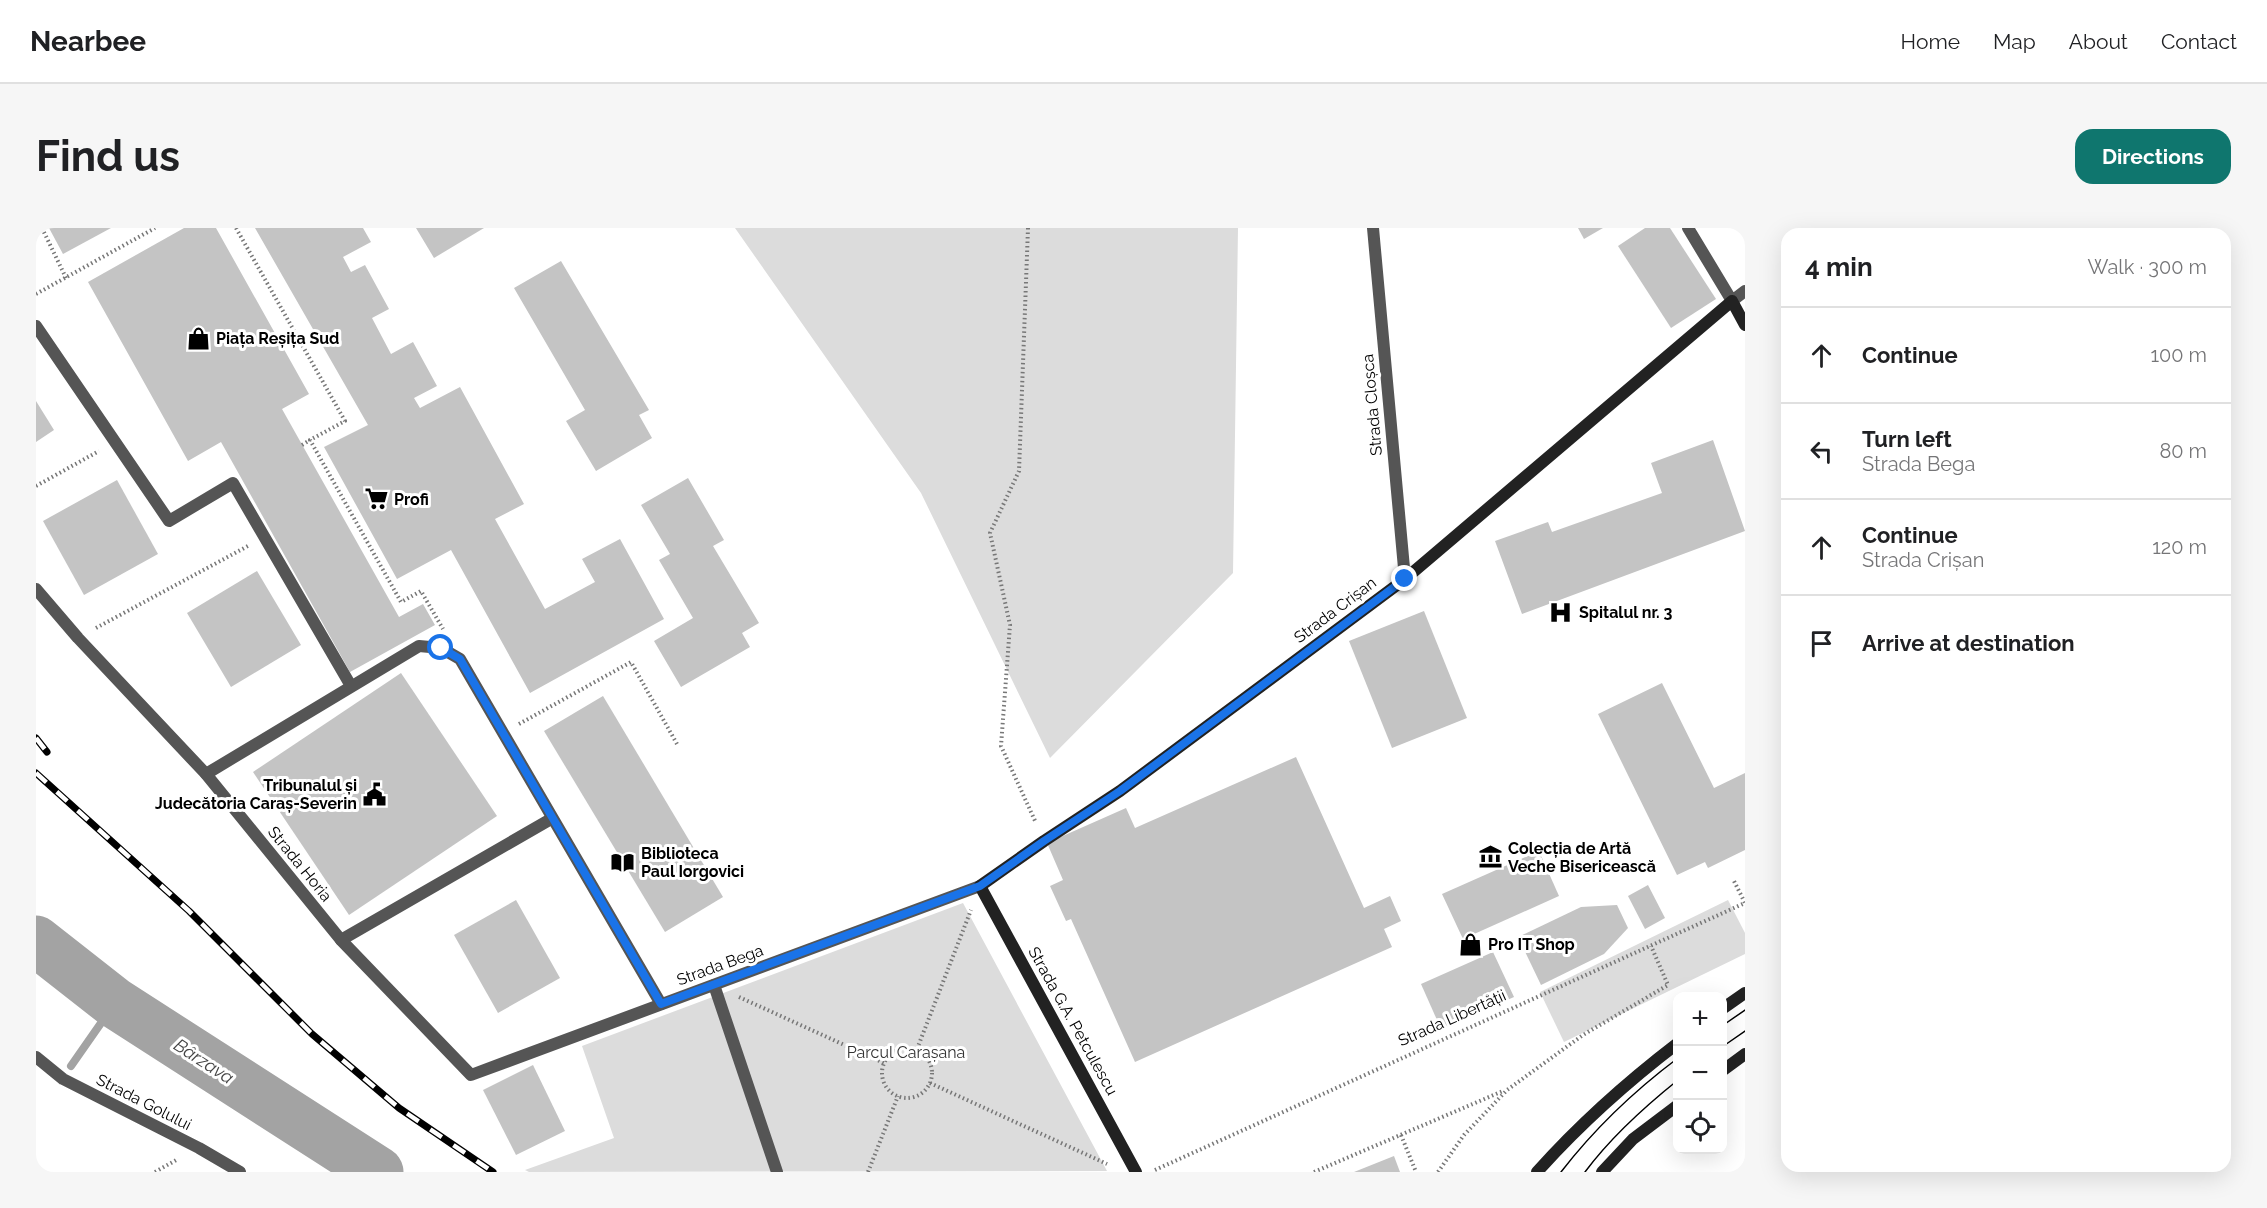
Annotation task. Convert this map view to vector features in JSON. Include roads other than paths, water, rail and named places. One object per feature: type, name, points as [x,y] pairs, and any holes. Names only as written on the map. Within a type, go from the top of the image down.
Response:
[{"type":"street","name":"Strada Cloșca","points":[[1373,228],[1405,579]]},
{"type":"street","points":[[1688,228],[1745,325]]},
{"type":"street","name":"Strada Crișan","points":[[980,886],[1120,791],[1405,579],[1745,291]]},
{"type":"street","points":[[36,326],[169,521],[233,483],[351,686]]},
{"type":"street","name":"Strada Horia","points":[[36,589],[78,638],[206,774],[341,940],[471,1075]]},
{"type":"street","points":[[206,774],[419,646],[441,648],[460,659],[551,819],[661,1004]]},
{"type":"street","points":[[341,940],[551,819]]},
{"type":"street","name":"Strada Bega","points":[[471,1075],[980,886]]},
{"type":"street","name":"Strada G.A. Petculescu","points":[[980,886],[1136,1172]]},
{"type":"street","points":[[714,985],[777,1172]]},
{"type":"street","points":[[1727,1006],[1745,993]]},
{"type":"street","points":[[1537,1172],[1584,1123],[1646,1067],[1673,1046]]},
{"type":"street","points":[[1727,1067],[1745,1054]]},
{"type":"street","name":"Strada Golului","points":[[36,1057],[63,1079],[199,1148],[240,1172]]},
{"type":"street","points":[[1602,1172],[1633,1139],[1673,1108]]},
{"type":"waterway","name":"Bârzava","points":[[36,941],[115,1003],[378,1172]]},
{"type":"waterway","points":[[71,1066],[115,1003]]},
{"type":"tram line","points":[[1727,1023],[1745,1010]]},
{"type":"tram line","points":[[1723,1046],[1745,1031]]},
{"type":"tram line","points":[[1561,1172],[1587,1140],[1616,1111],[1673,1062]]},
{"type":"tram line","points":[[1585,1172],[1628,1123],[1673,1084]]},
{"type":"railway","points":[[36,738],[47,752]]},
{"type":"railway","points":[[36,773],[189,911],[312,1034],[399,1108],[493,1172]]},
{"type":"place","name":"Piața Reșița Sud","points":[[198,338]]},
{"type":"place","name":"Profi","points":[[376,499]]},
{"type":"place","name":"Spitalul nr. 3","points":[[1561,612]]},
{"type":"place","name":"Tribunalul și Judecătoria Caraș-Severin","points":[[375,794]]},
{"type":"place","name":"Colecția de Artă Veche Bisericească","points":[[1490,857]]},
{"type":"place","name":"Biblioteca Paul Iorgovici","points":[[623,862]]},
{"type":"place","name":"Pro IT Shop","points":[[1470,944]]},
{"type":"park label","name":"Parcul Carașana","points":[[906,1052]]}]
